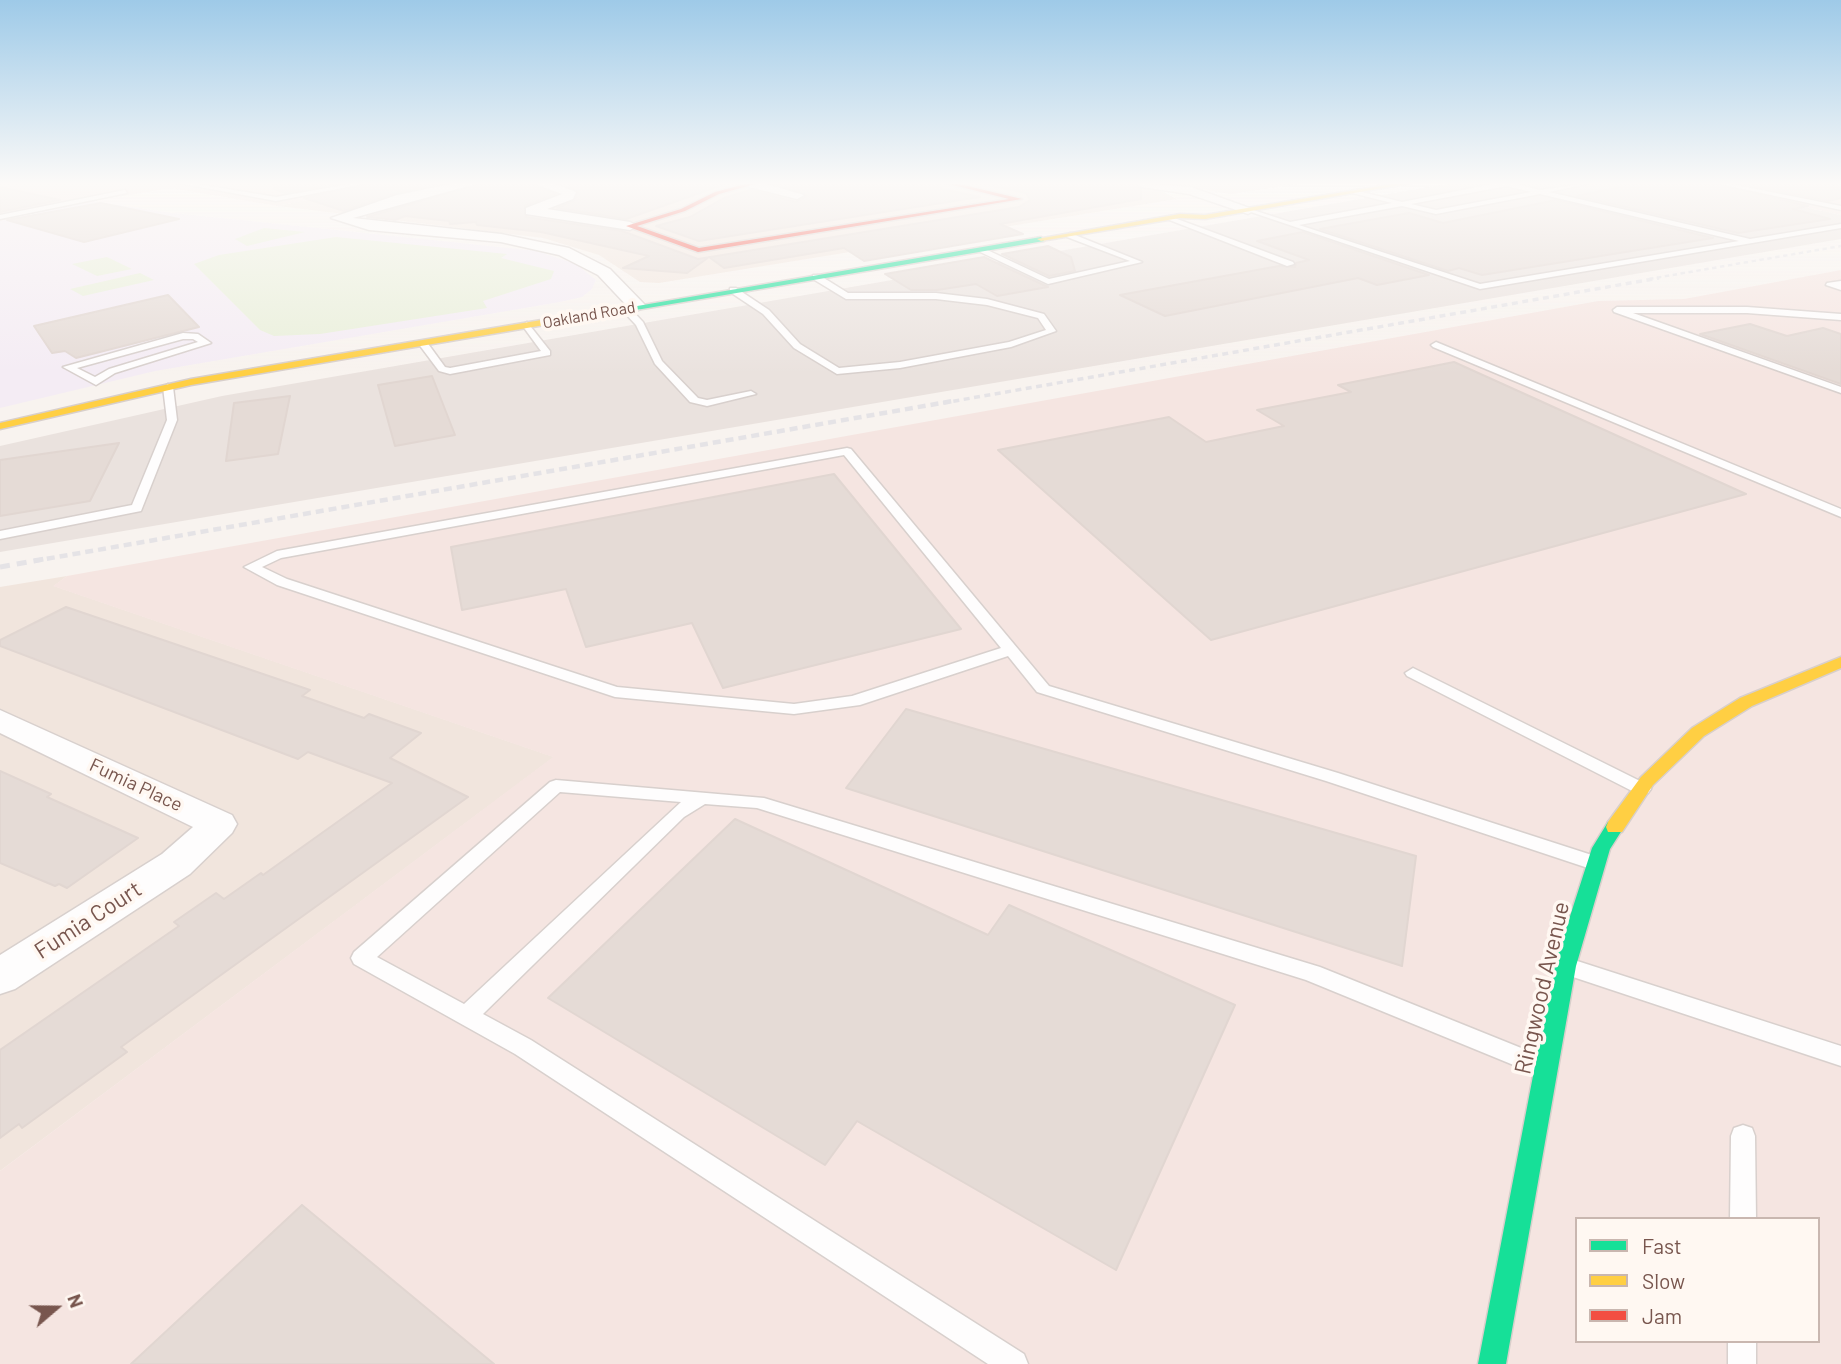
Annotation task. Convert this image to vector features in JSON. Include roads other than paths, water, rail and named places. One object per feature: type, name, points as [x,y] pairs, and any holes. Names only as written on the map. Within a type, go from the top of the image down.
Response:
[{"type":"main road","points":[[689,247],[698,250],[719,247]]},
{"type":"main road","name":"Oakland Road","points":[[0,426],[168,387],[1000,247]]},
{"type":"main road","name":"Ringwood Avenue","points":[[1492,1364],[1565,966],[1601,848],[1642,789],[1698,732],[1746,702],[1797,678],[1841,662]]},
{"type":"street","points":[[543,247],[564,251],[604,272],[631,307]]},
{"type":"street","name":"Fumia Place","points":[[0,720],[219,824],[176,864]]},
{"type":"street","name":"Fumia Court","points":[[0,977],[176,864]]},
{"type":"lane","points":[[980,250],[1048,282],[1138,262],[1099,247]]},
{"type":"lane","points":[[1247,247],[1290,264]]},
{"type":"lane","points":[[1358,247],[1480,287],[1717,247]]},
{"type":"lane","points":[[733,290],[766,312],[797,346],[837,371],[900,365],[1011,344],[1051,331],[1041,316],[987,302],[936,296],[846,296],[816,277]]},
{"type":"lane","points":[[631,307],[658,362],[694,400],[707,403],[751,394]]},
{"type":"lane","points":[[1841,317],[1747,310],[1617,310],[1841,390]]},
{"type":"lane","points":[[423,343],[442,369],[450,371],[547,353],[527,325]]},
{"type":"lane","points":[[96,382],[68,367],[183,336],[195,336],[206,343],[101,376],[96,382],[99,403]]},
{"type":"lane","points":[[1436,345],[1841,513]]},
{"type":"lane","points":[[0,535],[137,508],[172,420],[168,387]]},
{"type":"lane","points":[[1010,650],[854,701],[794,709],[615,692],[282,582],[251,566],[277,555],[847,451],[1043,689],[1332,777],[1596,864]]},
{"type":"lane","points":[[1413,673],[1642,789]]},
{"type":"lane","points":[[1014,1364],[523,1047],[361,958],[556,786],[758,803],[1299,969],[1546,1068]]},
{"type":"lane","points":[[467,1015],[677,813],[699,799]]},
{"type":"lane","points":[[1565,966],[1841,1056]]},
{"type":"lane","points":[[1743,1136],[1743,1217]]},
{"type":"lane","points":[[1742,1343],[1742,1364]]},
{"type":"railway","points":[[1649,279],[1837,247]]},
{"type":"railway","points":[[943,403],[1659,278]]},
{"type":"railway","points":[[34,561],[953,401]]},
{"type":"railway","points":[[0,567],[44,559]]}]
